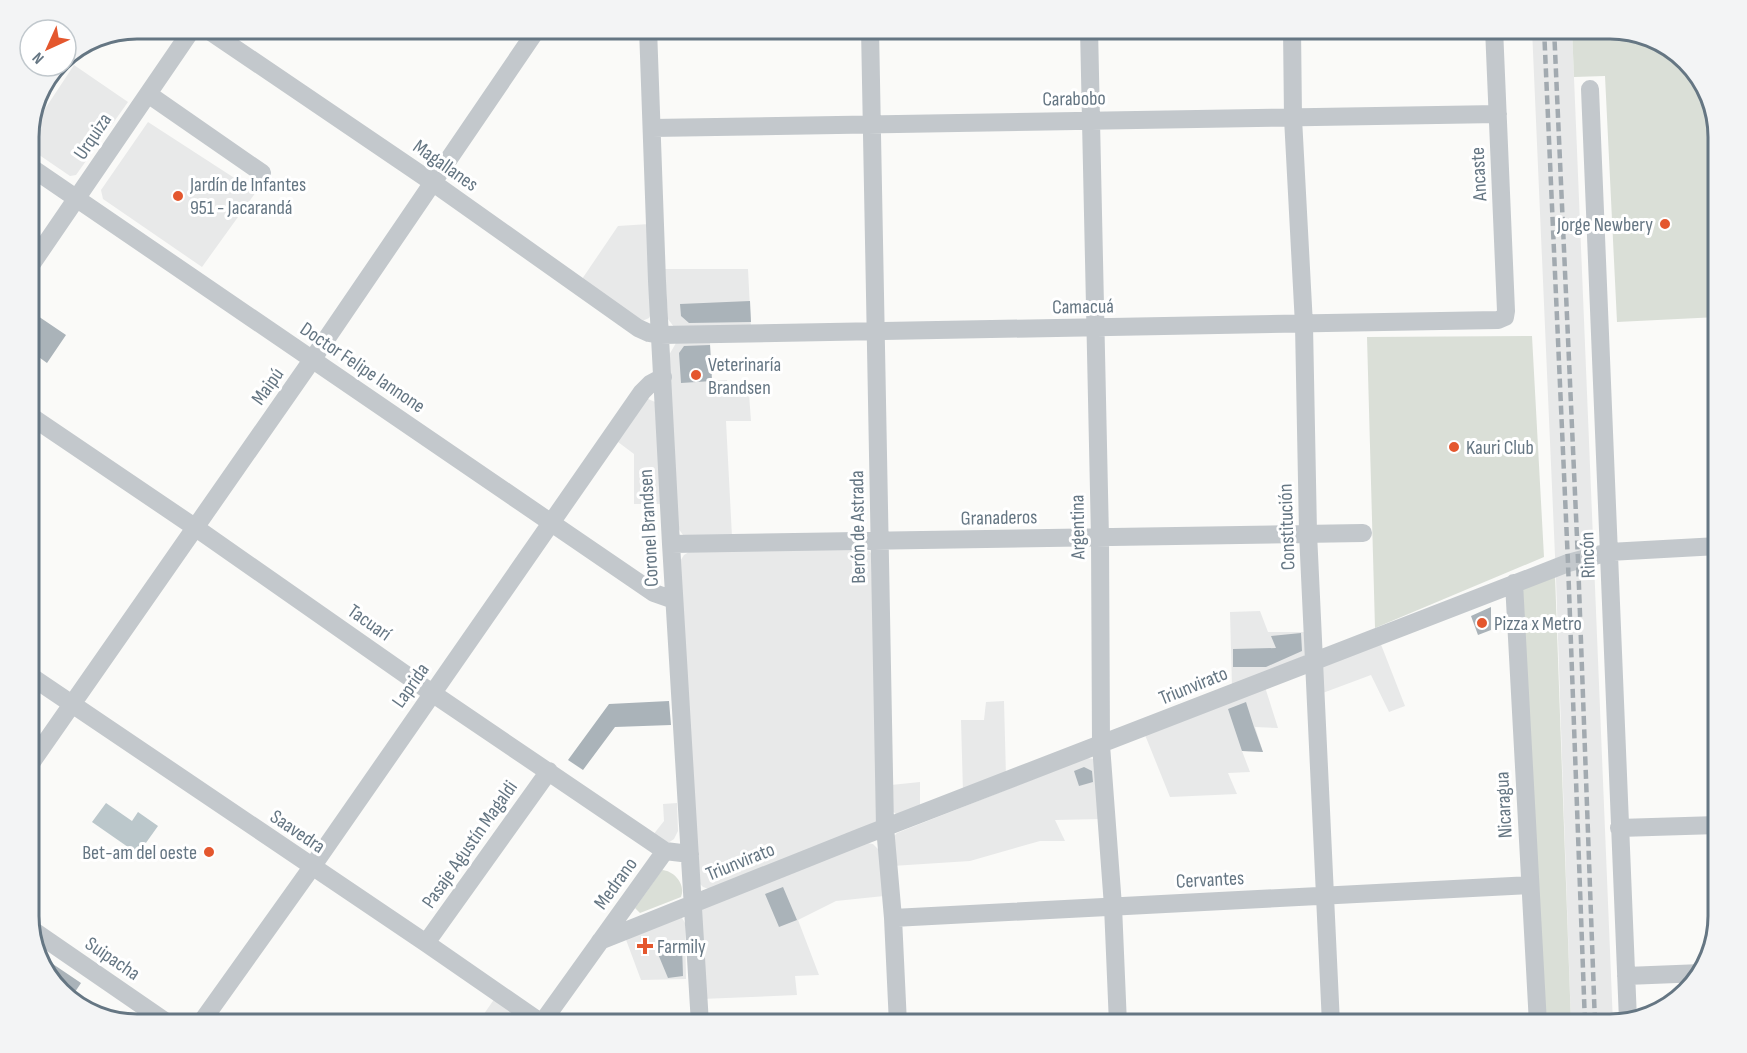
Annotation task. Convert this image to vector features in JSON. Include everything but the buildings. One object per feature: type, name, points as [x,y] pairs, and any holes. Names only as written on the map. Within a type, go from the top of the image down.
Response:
[{"type":"street","name":"Urquiza","points":[[39,253],[186,39]]},
{"type":"street","name":"Magallanes","points":[[221,39],[432,182],[638,328],[660,335]]},
{"type":"street","name":"Maipú","points":[[39,751],[312,360],[530,39]]},
{"type":"street","name":"Coronel Brandsen","points":[[648,39],[660,335],[699,1014]]},
{"type":"street","name":"Berón de Astrada","points":[[870,39],[885,827],[893,918],[898,1014]]},
{"type":"street","name":"Argentina","points":[[1089,39],[1100,538],[1101,745],[1113,906],[1118,1014]]},
{"type":"street","name":"Constitución","points":[[1292,39],[1293,118],[1304,325],[1308,533],[1331,1014]]},
{"type":"street","name":"Ancaste","points":[[1495,39],[1505,316]]},
{"type":"street","name":"Rincón","points":[[1590,89],[1628,1012]]},
{"type":"street","points":[[148,94],[262,174]]},
{"type":"street","name":"Carabobo","points":[[652,129],[873,123],[1498,114]]},
{"type":"street","name":"Doctor Felipe Iannone","points":[[39,173],[654,593],[674,600]]},
{"type":"street","name":"Camacuá","points":[[660,335],[1304,325],[1498,320],[1505,316]]},
{"type":"street","name":"Laprida","points":[[207,1014],[642,392],[650,384],[663,377]]},
{"type":"street","name":"Tacuarí","points":[[39,422],[665,851],[690,854]]},
{"type":"street","name":"Granaderos","points":[[671,544],[1363,533]]},
{"type":"street","name":"Triunvirato","points":[[692,904],[885,827],[1578,560],[1609,552],[1708,547]]},
{"type":"street","name":"Nicaragua","points":[[1514,583],[1537,1014]]},
{"type":"street","name":"Saavedra","points":[[39,682],[528,1014]]},
{"type":"street","name":"Pasaje Agustín Magaldi","points":[[426,943],[549,771]]},
{"type":"street","points":[[1619,828],[1708,825]]},
{"type":"street","name":"Medrano","points":[[549,1014],[665,851]]},
{"type":"street","name":"Cervantes","points":[[893,918],[1530,885]]},
{"type":"street","name":"Medrano","points":[[600,941],[692,904]]},
{"type":"street","name":"Suipacha","points":[[41,937],[154,1014]]},
{"type":"street","points":[[1626,976],[1690,973]]},
{"type":"shaded area","points":[[1532,39],[1572,39],[1613,1014],[1571,1014],[1556,579]]},
{"type":"shaded area","name":"Jorge Newbery","points":[[1572,39],[1623,40],[1648,46],[1670,59],[1688,77],[1695,88],[1703,105],[1708,130],[1708,317],[1617,322],[1605,76],[1574,77]]},
{"type":"shaded area","points":[[78,68],[128,102],[76,175],[70,176],[39,155],[42,114],[65,78],[78,78]]},
{"type":"shaded area","name":"Jardín de Infantes 951 - Jacarandá","points":[[148,122],[256,192],[202,267],[103,199],[101,190]]},
{"type":"shaded area","points":[[649,224],[652,312],[649,318],[640,322],[580,282],[618,226]]},
{"type":"shaded area","points":[[665,269],[748,269],[751,328],[674,327],[668,319]]},
{"type":"shaded area","name":"Kauri Club","points":[[1532,336],[1544,557],[1375,628],[1367,337]]},
{"type":"shaded area","points":[[710,342],[712,381],[727,380],[729,393],[749,394],[751,421],[726,421],[732,537],[683,535],[678,528],[669,355],[676,343]]},
{"type":"shaded area","points":[[646,398],[655,402],[661,504],[634,504],[634,454],[614,439]]},
{"type":"shaded area","points":[[867,549],[871,553],[880,821],[709,889],[703,887],[699,883],[679,563],[684,555],[692,550]]},
{"type":"shaded area","points":[[1555,575],[1571,1014],[1541,1014],[1519,589]]},
{"type":"shaded area","points":[[1260,611],[1268,632],[1306,632],[1306,655],[1232,687],[1230,612]]},
{"type":"shaded area","points":[[1380,642],[1405,706],[1389,712],[1371,675],[1320,694],[1321,667]]},
{"type":"shaded area","points":[[1265,687],[1278,728],[1255,727],[1263,752],[1242,751],[1250,772],[1228,773],[1237,794],[1170,797],[1145,735]]},
{"type":"shaded area","points":[[1004,701],[1006,777],[963,793],[961,720],[984,720],[986,702]]},
{"type":"shaded area","points":[[1087,758],[1094,759],[1100,819],[1055,820],[1065,841],[1040,841],[970,861],[892,866],[894,836],[897,833]]},
{"type":"shaded area","points":[[920,782],[920,810],[896,814],[892,811],[891,785]]},
{"type":"shaded area","points":[[106,803],[132,821],[138,812],[158,826],[138,854],[92,822]]},
{"type":"shaded area","points":[[677,803],[678,831],[674,839],[668,843],[653,835],[664,821],[663,804]]},
{"type":"shaded area","points":[[867,843],[873,844],[881,852],[884,896],[836,901],[798,920],[819,975],[795,976],[797,995],[701,999],[701,909]]},
{"type":"shaded area","points":[[662,870],[671,873],[681,883],[681,897],[640,913],[635,908]]},
{"type":"shaded area","points":[[675,918],[682,918],[685,923],[686,979],[641,980],[625,937]]},
{"type":"shaded area","points":[[495,998],[517,1014],[484,1014]]},
{"type":"railway","points":[[1544,39],[1568,563],[1585,1014]]},
{"type":"railway","points":[[1554,39],[1578,560],[1595,1014]]},
{"type":"place","name":"Jardín de Infantes 951 - Jacarandá","points":[[178,196]]},
{"type":"place","name":"Jorge Newbery","points":[[1665,224]]},
{"type":"place","name":"Veterinaría Brandsen","points":[[696,375]]},
{"type":"place","name":"Kauri Club","points":[[1454,447]]},
{"type":"place","name":"Pizza x Metro","points":[[1482,623]]},
{"type":"place","name":"Bet-am del oeste","points":[[209,852]]},
{"type":"place","name":"Farmily","points":[[645,946]]}]
